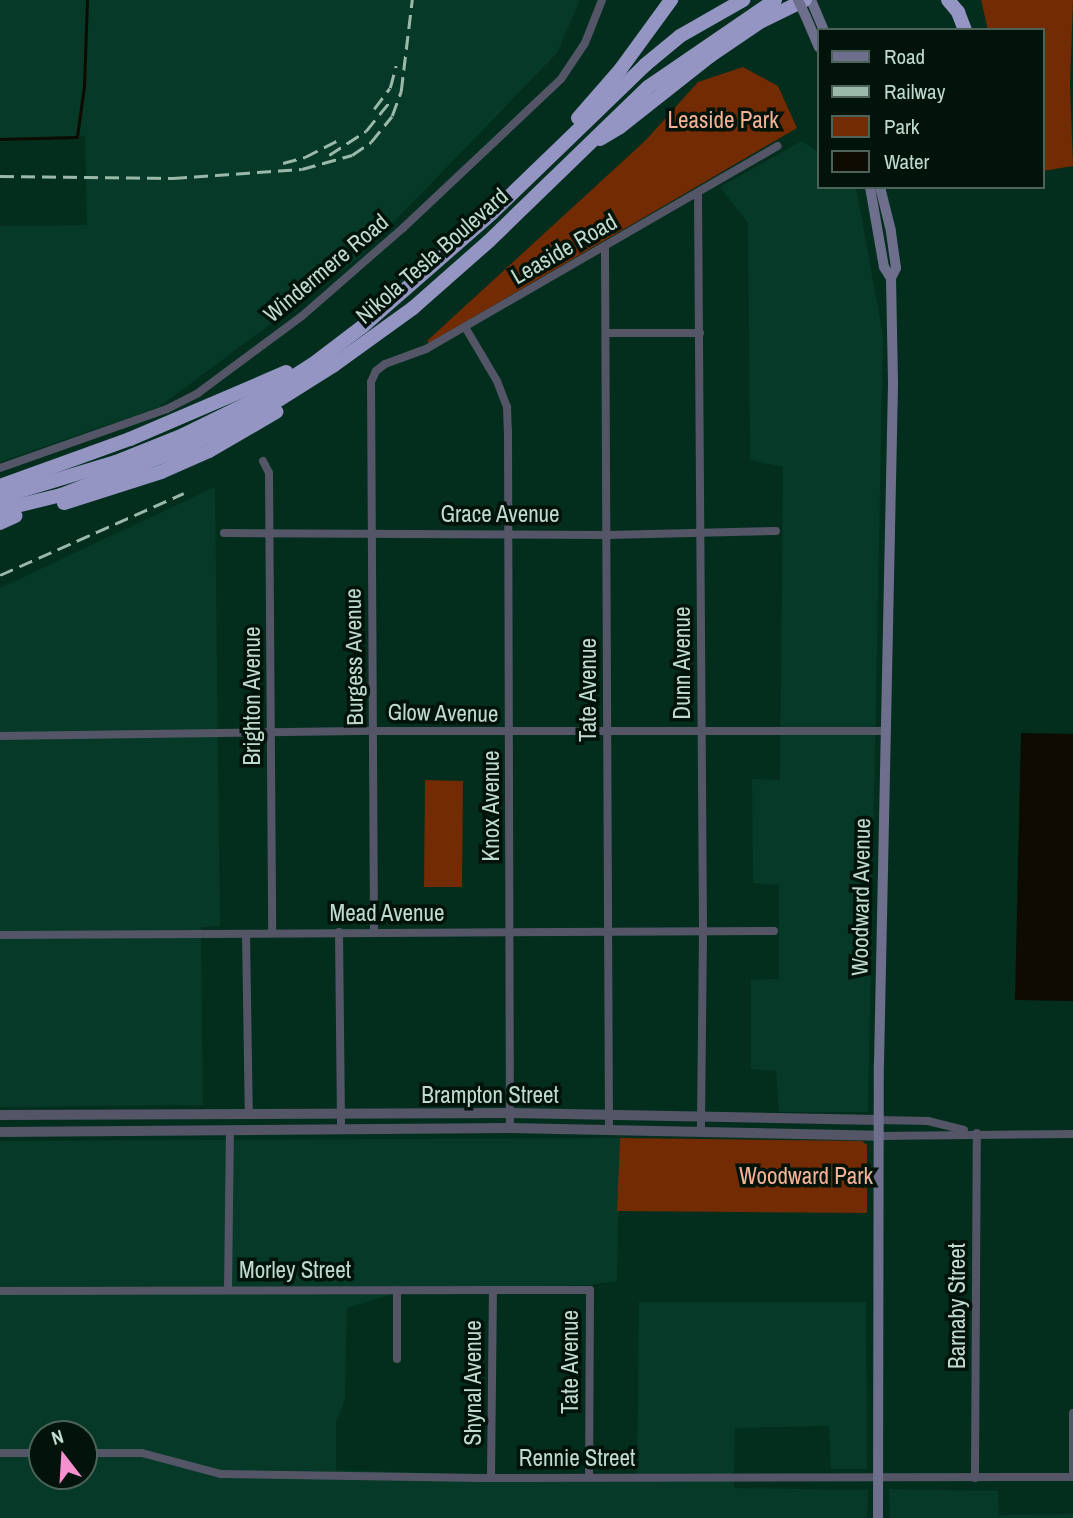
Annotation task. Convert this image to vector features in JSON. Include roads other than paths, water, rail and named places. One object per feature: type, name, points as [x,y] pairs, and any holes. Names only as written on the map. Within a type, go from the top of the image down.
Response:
[{"type":"highway","points":[[492,213],[620,70],[671,0]]},
{"type":"highway","points":[[715,15],[737,0]]},
{"type":"highway","name":"Nikola Tesla Boulevard","points":[[0,497],[118,468],[263,396],[313,364],[362,327],[492,213],[645,65],[680,36],[743,0]]},
{"type":"highway","name":"Nikola Tesla Boulevard","points":[[0,510],[233,426],[372,340],[413,308],[489,240],[648,87],[775,0]]},
{"type":"highway","points":[[583,148],[620,127],[710,56],[760,22],[805,0]]},
{"type":"highway","points":[[948,0],[958,12],[964,28]]},
{"type":"highway","points":[[0,486],[52,470],[249,390],[307,362],[362,327]]},
{"type":"highway","points":[[0,521],[120,487],[209,451],[257,425],[335,372],[372,340]]},
{"type":"main road","points":[[798,0],[822,28]]},
{"type":"main road","points":[[811,0],[818,42]]},
{"type":"main road","name":"Woodward Avenue","points":[[870,189],[884,268],[891,278]]},
{"type":"main road","name":"Woodward Avenue","points":[[878,1518],[879,1120],[893,370],[891,278],[896,268],[891,231],[880,189]]},
{"type":"street","name":"Windermere Road","points":[[0,468],[167,409],[198,393],[302,316],[403,229],[561,79],[585,43],[601,0]]},
{"type":"street","name":"Leaside Road","points":[[371,382],[376,371],[385,364],[426,349],[605,249],[778,146]]},
{"type":"street","name":"Dunn Avenue","points":[[698,194],[703,931],[701,1131]]},
{"type":"street","name":"Tate Avenue","points":[[605,249],[609,1130]]},
{"type":"street","name":"Knox Avenue","points":[[465,327],[497,381],[507,407],[512,933],[510,1128]]},
{"type":"street","points":[[607,333],[700,333]]},
{"type":"street","name":"Burgess Avenue","points":[[371,382],[374,932]]},
{"type":"street","name":"Brighton Avenue","points":[[263,461],[269,473],[272,932]]},
{"type":"street","name":"Grace Avenue","points":[[224,533],[509,532],[608,535],[776,531]]},
{"type":"street","name":"Glow Avenue","points":[[0,736],[374,731],[886,731]]},
{"type":"street","name":"Mead Avenue","points":[[0,935],[774,931]]},
{"type":"street","points":[[339,932],[341,1128]]},
{"type":"street","points":[[246,934],[249,1115]]},
{"type":"street","name":"Brampton Street","points":[[0,1115],[512,1113],[928,1121],[978,1133]]},
{"type":"street","name":"Brampton Street","points":[[0,1132],[510,1128],[879,1136],[978,1133],[1073,1135]]},
{"type":"street","points":[[228,1289],[230,1130]]},
{"type":"street","name":"Barnaby Street","points":[[975,1478],[978,1133]]},
{"type":"street","points":[[397,1290],[397,1359]]},
{"type":"street","name":"Shynal Avenue","points":[[491,1477],[493,1290]]},
{"type":"street","name":"Tate Avenue","points":[[589,1477],[590,1290]]},
{"type":"street","name":"Morley Street","points":[[0,1291],[590,1290]]},
{"type":"street","points":[[1073,1413],[1073,1477]]},
{"type":"street","name":"Rennie Street","points":[[98,1453],[142,1452],[216,1474],[1073,1477]]},
{"type":"street","points":[[0,1453],[28,1453]]},
{"type":"water","points":[[1021,733],[1073,734],[1073,1001],[1015,1000]]},
{"type":"waterway","points":[[0,139],[77,137],[84,86],[87,0]]},
{"type":"railway","points":[[0,176],[173,178],[302,169],[352,155],[371,142],[392,116],[401,91],[412,0]]},
{"type":"railway","points":[[374,109],[390,88],[396,66]]},
{"type":"railway","points":[[329,155],[366,131],[389,103]]},
{"type":"railway","points":[[283,163],[305,157],[337,141]]},
{"type":"railway","points":[[0,575],[184,493]]},
{"type":"park label","name":"Leaside Park","points":[[723,120]]},
{"type":"park label","name":"Woodward Park","points":[[806,1176]]}]
